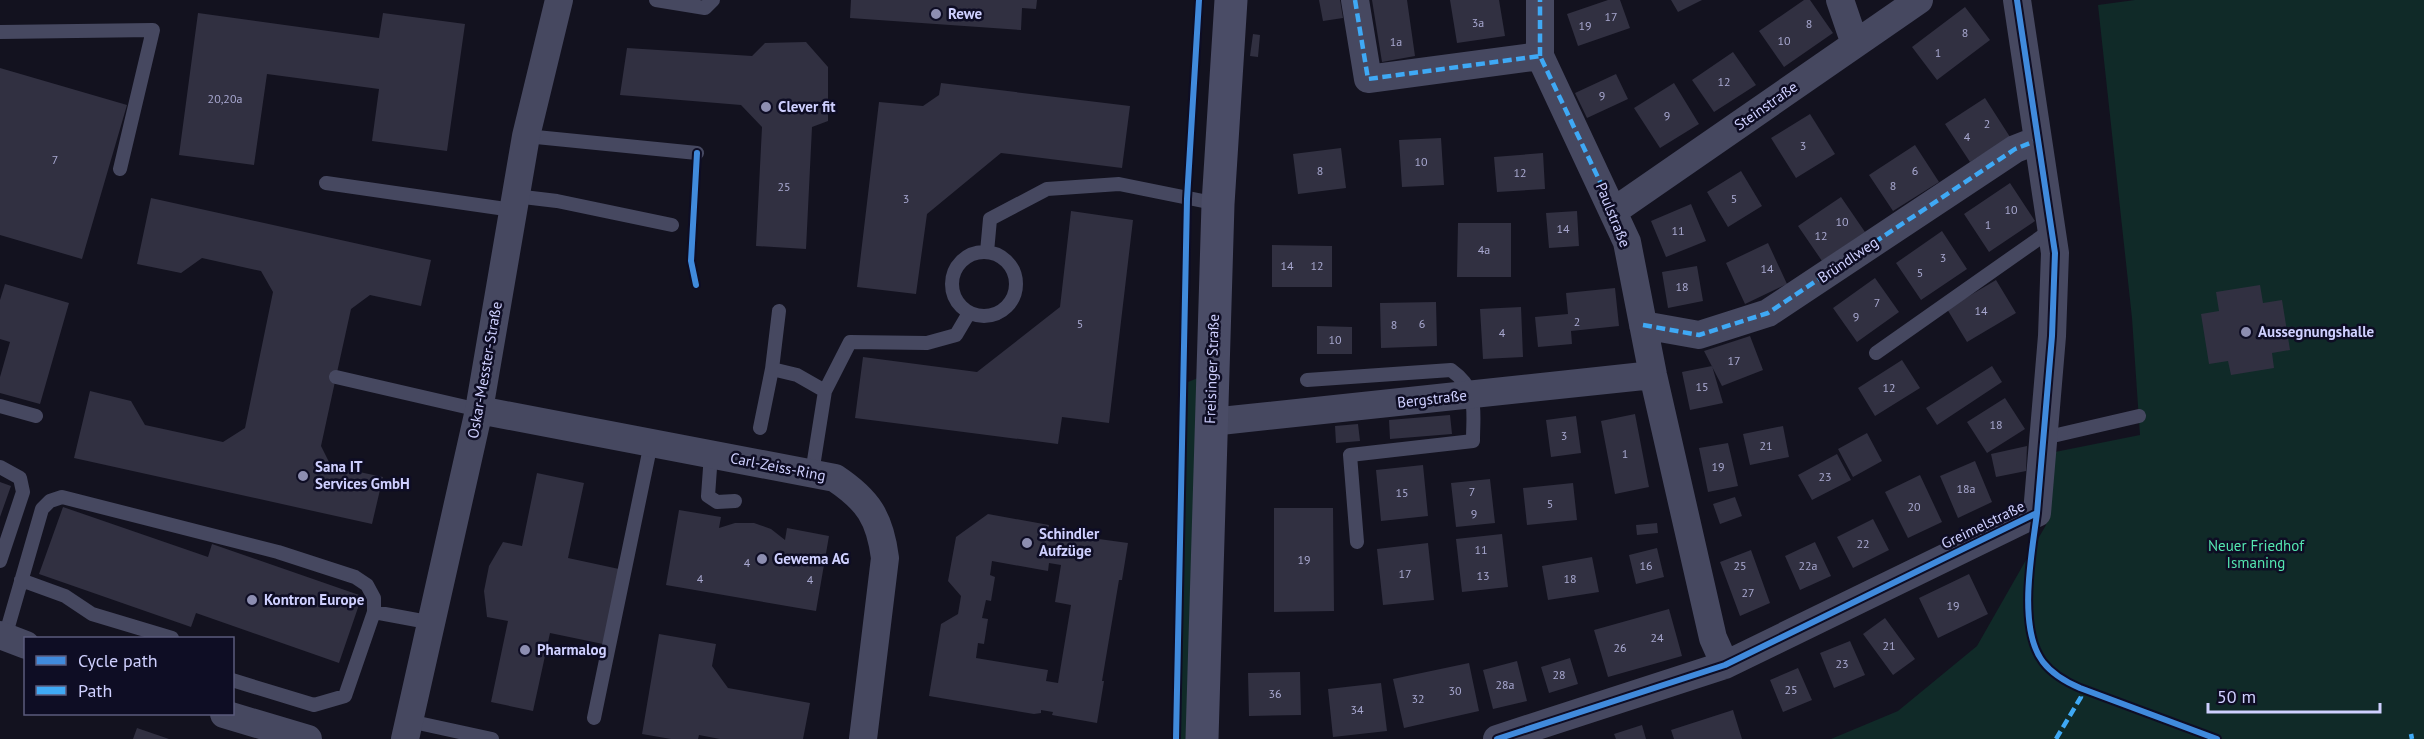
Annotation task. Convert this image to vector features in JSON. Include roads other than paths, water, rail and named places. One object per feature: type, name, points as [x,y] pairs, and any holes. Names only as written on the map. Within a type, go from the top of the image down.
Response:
[{"type":"main road","name":"Freisinger Straße","points":[[1202,739],[1218,204],[1231,0]]},
{"type":"street","name":"Oskar-Messter-Straße","points":[[407,730],[433,623],[479,410],[526,136],[560,0]]},
{"type":"street","points":[[1355,0],[1368,79],[1540,56],[1540,0]]},
{"type":"street","points":[[1839,0],[1855,44]]},
{"type":"street","name":"Steinstraße","points":[[1614,212],[1919,0]]},
{"type":"street","name":"Greimelstraße","points":[[1497,739],[1725,665],[2037,513],[2053,324],[2055,253],[2017,0]]},
{"type":"street","name":"Paulstraße","points":[[1540,56],[1627,242],[1653,375],[1713,638],[1725,665]]},
{"type":"street","name":"Bründlweg","points":[[1643,325],[1699,335],[1768,313],[2014,149],[2038,140]]},
{"type":"street","name":"Bergstraße","points":[[1211,422],[1653,375]]},
{"type":"street","name":"Carl-Zeiss-Ring","points":[[479,410],[835,478],[855,492],[871,509],[882,534],[885,558],[863,739]]},
{"type":"street","points":[[227,715],[308,739]]},
{"type":"lane","points":[[656,0],[705,8],[713,0]]},
{"type":"lane","points":[[0,32],[153,30],[120,170]]},
{"type":"lane","points":[[526,136],[697,153]]},
{"type":"lane","points":[[326,183],[514,203],[556,201],[672,225]]},
{"type":"lane","points":[[987,252],[990,219],[1047,189],[1119,184],[1218,204]]},
{"type":"lane","points":[[1876,353],[2051,230]]},
{"type":"lane","points":[[987,252],[1006,260],[1012,268],[1017,288],[1014,298],[999,313],[989,316],[969,313],[954,296],[953,275],[958,264],[966,257],[987,252]]},
{"type":"lane","points":[[760,428],[772,369],[779,310]]},
{"type":"lane","points":[[812,473],[825,391],[850,342],[927,343],[956,335],[969,313]]},
{"type":"lane","points":[[772,369],[797,375],[825,391]]},
{"type":"lane","points":[[1307,380],[1450,370],[1465,381],[1473,395],[1473,441],[1350,455],[1357,542]]},
{"type":"lane","points":[[336,377],[479,410]]},
{"type":"lane","points":[[0,405],[36,416]]},
{"type":"lane","points":[[2044,438],[2139,416]]},
{"type":"lane","points":[[594,718],[651,442]]},
{"type":"lane","points":[[711,454],[708,496],[717,502],[735,501]]},
{"type":"lane","points":[[0,467],[20,478],[23,492],[0,561]]},
{"type":"lane","points":[[10,639],[21,580],[42,509],[50,501],[62,497],[278,552],[355,577],[367,585],[374,598],[374,612],[345,696],[314,705],[234,681]]},
{"type":"lane","points":[[21,580],[65,596],[92,614],[166,637]]},
{"type":"lane","points":[[374,612],[433,623]]},
{"type":"lane","points":[[407,730],[492,739]]},
{"type":"place","name":"Rewe","points":[[936,14]]},
{"type":"place","name":"Clever fit","points":[[766,107]]},
{"type":"place","name":"Aussegnungshalle","points":[[2246,332]]},
{"type":"place","name":"Sana IT Services GmbH","points":[[303,476]]},
{"type":"place","name":"Schindler Aufzüge","points":[[1027,543]]},
{"type":"place","name":"Gewema AG","points":[[762,559]]},
{"type":"place","name":"Kontron Europe","points":[[252,600]]},
{"type":"place","name":"Pharmalog","points":[[525,650]]},
{"type":"park label","name":"Neuer Friedhof Ismaning","points":[[2256,554]]}]
